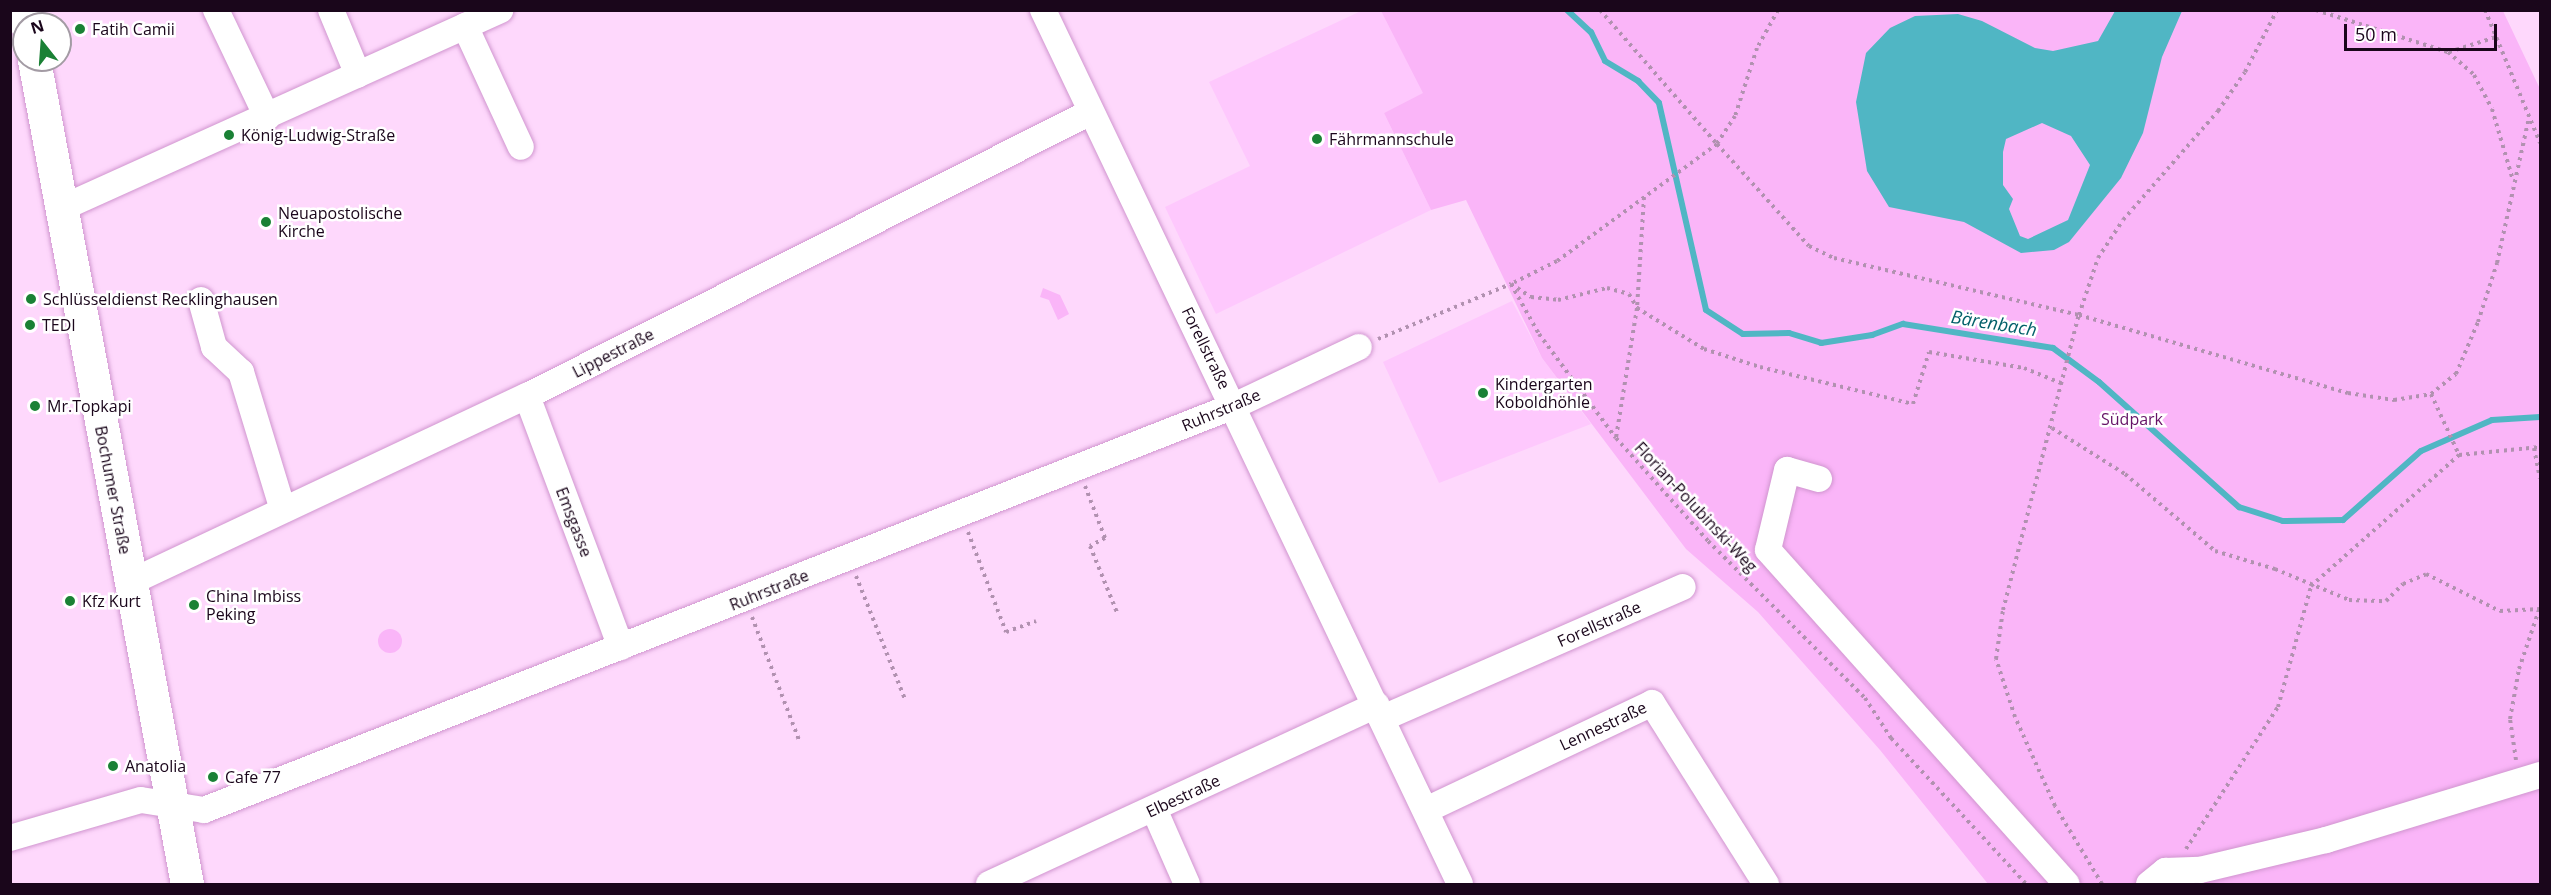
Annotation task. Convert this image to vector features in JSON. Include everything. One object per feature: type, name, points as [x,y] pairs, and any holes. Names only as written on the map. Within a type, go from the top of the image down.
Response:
[{"type":"main road","name":"Bochumer Straße","points":[[36,72],[188,885]]},
{"type":"street","points":[[216,10],[267,117]]},
{"type":"street","points":[[331,10],[358,75]]},
{"type":"street","points":[[62,208],[500,10]]},
{"type":"street","name":"Forellstraße","points":[[1043,10],[1380,712],[1460,885]]},
{"type":"street","points":[[465,26],[521,147]]},
{"type":"street","name":"Lippestraße","points":[[131,582],[527,396],[1091,112]]},
{"type":"street","points":[[201,300],[214,347],[241,372],[283,510]]},
{"type":"street","name":"Ruhrstraße","points":[[10,838],[141,800],[204,810],[745,600],[1234,406],[1359,347]]},
{"type":"street","name":"Emsgasse","points":[[527,396],[621,647]]},
{"type":"street","points":[[1819,479],[1787,470],[1767,550],[2067,885]]},
{"type":"street","name":"Forellstraße","points":[[1380,712],[1683,587]]},
{"type":"street","name":"Lennestraße","points":[[1426,810],[1652,703],[1766,885]]},
{"type":"street","name":"Elbestraße","points":[[989,885],[1154,809],[1380,712]]},
{"type":"street","points":[[2157,878],[2326,840],[2530,778]]},
{"type":"street","points":[[1154,809],[1187,885]]},
{"type":"path","points":[[1359,347],[1511,284],[1557,261],[1644,196],[1700,160],[1717,144],[1735,116],[1756,48],[1778,10]]},
{"type":"path","points":[[2102,885],[2055,806],[2015,717],[1996,659],[2003,610],[2052,428],[2074,333],[2098,258],[2117,230],[2218,111],[2245,72],[2277,10]]},
{"type":"path","points":[[2316,10],[2448,52],[2474,75],[2492,109],[2512,178]]},
{"type":"path","points":[[2486,10],[2541,143]]},
{"type":"path","points":[[1601,11],[1809,246],[1834,258],[2079,315],[2348,393],[2394,400],[2432,394],[2456,374],[2478,322],[2497,263],[2512,178],[2529,117]]},
{"type":"path","points":[[2448,52],[2496,38]]},
{"type":"path","points":[[1616,438],[1637,308],[1644,196]]},
{"type":"path","points":[[1511,284],[1531,297],[1558,300],[1607,288],[1629,294],[1637,308],[1704,349],[1760,367],[1913,404],[1929,352],[2024,368],[2063,382]]},
{"type":"path","name":"Florian-Polubinski-Weg","points":[[1511,284],[1539,334],[1616,438],[1708,541],[1865,698],[1891,738],[2026,885]]},
{"type":"path","points":[[2432,394],[2459,455]]},
{"type":"path","points":[[2052,428],[2125,474],[2215,551],[2275,569],[2349,600],[2386,601],[2403,584],[2426,574],[2500,611],[2540,608],[2520,669],[2510,719],[2530,778]]},
{"type":"path","points":[[2157,878],[2188,846],[2278,707],[2311,586],[2459,455],[2541,447]]},
{"type":"path","points":[[2534,448],[2541,478]]},
{"type":"path","points":[[1078,468],[1105,538],[1090,546],[1118,615]]},
{"type":"path","points":[[961,514],[1006,632],[1036,621]]},
{"type":"path","points":[[849,559],[905,699]]},
{"type":"path","points":[[745,600],[799,740]]},
{"type":"shaded area","name":"Fährmannschule","points":[[1361,11],[1381,11],[1424,93],[1384,113],[1431,210],[1216,314],[1165,207],[1250,166],[1209,82]]},
{"type":"shaded area","points":[[2115,11],[2182,11],[2162,57],[2143,133],[2121,178],[2069,242],[2054,250],[2021,253],[1964,222],[1889,207],[1867,171],[1856,102],[1866,53],[1890,28],[1915,16],[1958,14],[1982,21],[2035,48],[2053,51],[2098,41]],"holes":[[[2042,123],[2071,136],[2090,165],[2068,220],[2028,239],[2020,236],[2009,209],[2013,199],[2003,185],[2003,152],[2006,139]]]},
{"type":"shaded area","name":"Kindergarten Koboldhöhle","points":[[1512,301],[1542,358],[1591,424],[1439,483],[1383,362]]},
{"type":"green space","name":"Südpark","points":[[1381,11],[2503,11],[2540,89],[2540,884],[1988,884],[1880,750],[1758,612],[1686,549],[1542,358],[1466,200],[1431,210],[1384,113],[1423,93]]},
{"type":"green space","points":[[1043,288],[1060,295],[1069,314],[1058,320],[1049,300],[1040,297]]},
{"type":"green space","points":[[390,629],[398,633],[402,641],[398,649],[390,653],[382,649],[378,641],[382,633]]},
{"type":"waterway","name":"Bärenbach","points":[[1567,10],[1591,32],[1605,61],[1638,81],[1659,103],[1706,310],[1743,334],[1789,333],[1821,343],[1872,335],[1903,324],[2053,348],[2099,382],[2239,507],[2283,521],[2343,520],[2421,451],[2492,420],[2540,417]]},
{"type":"place","name":"Fatih Camii","points":[[80,29]]},
{"type":"place","name":"König-Ludwig-Straße","points":[[229,135]]},
{"type":"place","name":"Fährmannschule","points":[[1317,139]]},
{"type":"place","name":"Neuapostolische Kirche","points":[[266,222]]},
{"type":"place","name":"Schlüsseldienst Recklinghausen","points":[[31,299]]},
{"type":"place","name":"TEDI","points":[[30,325]]},
{"type":"place","name":"Kindergarten Koboldhöhle","points":[[1483,393]]},
{"type":"place","name":"Mr.Topkapi","points":[[35,406]]},
{"type":"place","name":"Kfz Kurt","points":[[70,601]]},
{"type":"place","name":"China Imbiss Peking","points":[[194,605]]},
{"type":"place","name":"Anatolia","points":[[113,766]]},
{"type":"place","name":"Cafe 77","points":[[213,777]]}]
